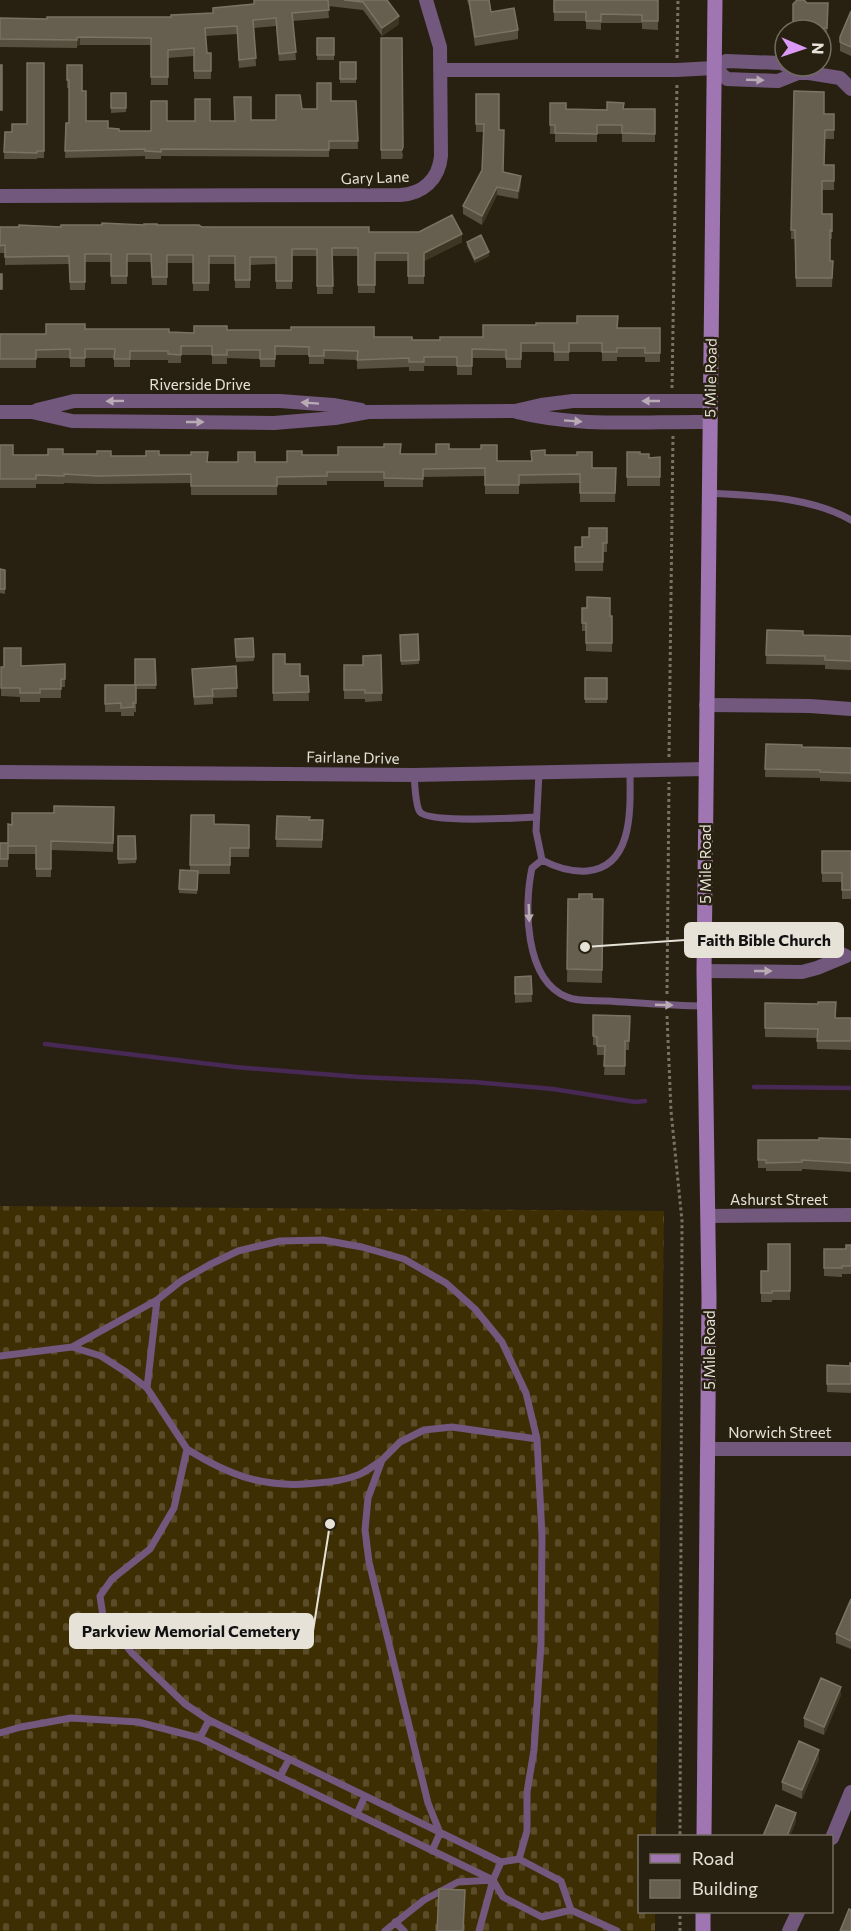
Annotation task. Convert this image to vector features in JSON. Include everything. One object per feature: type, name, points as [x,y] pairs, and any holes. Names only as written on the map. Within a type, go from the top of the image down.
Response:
[{"type":"main road","name":"5 Mile Road","points":[[704,1835],[708,1216],[704,971],[715,0]]},
{"type":"main road","points":[[703,1913],[703,1931]]},
{"type":"street","name":"Gary Lane","points":[[0,196],[410,194],[421,190],[430,183],[441,165],[440,47],[426,0]]},
{"type":"street","points":[[440,70],[714,68],[727,79],[778,81],[781,78]]},
{"type":"street","points":[[833,77],[840,78],[851,88]]},
{"type":"street","name":"Riverside Drive","points":[[32,412],[74,401],[280,401],[333,405],[368,412]]},
{"type":"street","name":"Riverside Drive","points":[[0,412],[32,412],[72,421],[250,423],[335,418],[368,412],[515,411],[573,401],[710,401]]},
{"type":"street","name":"Riverside Drive","points":[[515,411],[574,422],[709,422]]},
{"type":"street","points":[[706,705],[810,706],[851,709]]},
{"type":"street","name":"Fairlane Drive","points":[[0,772],[414,774],[706,769]]},
{"type":"street","points":[[705,936],[802,938],[849,956]]},
{"type":"street","points":[[704,971],[802,972],[849,956]]},
{"type":"street","name":"Ashurst Street","points":[[708,1216],[851,1215]]},
{"type":"street","name":"Norwich Street","points":[[708,1449],[851,1449]]},
{"type":"street","points":[[832,1835],[851,1792]]},
{"type":"street","points":[[789,1931],[797,1913]]},
{"type":"lane","points":[[709,493],[778,498],[835,511],[851,520]]},
{"type":"lane","points":[[542,860],[557,868],[584,871],[599,870],[611,863],[625,842],[630,801],[630,770]]},
{"type":"lane","points":[[539,772],[536,831],[542,860]]},
{"type":"lane","points":[[414,774],[417,804],[420,812],[427,816],[537,817]]},
{"type":"lane","points":[[542,860],[532,868],[528,912],[531,942],[537,966],[544,979],[555,990],[568,998],[666,1006],[705,1006]]},
{"type":"lane","points":[[72,1347],[157,1300],[181,1281],[238,1251],[280,1241],[323,1240],[362,1247],[404,1259],[446,1283],[475,1309],[502,1342],[526,1393],[537,1439],[542,1535],[541,1644],[534,1750],[527,1792],[527,1831],[519,1859]]},
{"type":"lane","points":[[147,1388],[157,1300]]},
{"type":"lane","points":[[0,1356],[72,1347],[101,1356],[147,1388],[187,1449],[210,1463],[268,1484],[298,1486],[358,1475],[382,1460],[400,1442],[424,1430],[452,1427],[537,1439]]},
{"type":"lane","points":[[187,1449],[174,1508],[150,1549],[112,1579],[100,1596],[103,1616],[132,1653],[185,1704],[209,1720],[501,1862],[519,1859],[561,1881],[571,1910]]},
{"type":"lane","points":[[382,1460],[368,1498],[365,1530],[369,1562],[428,1803],[440,1833],[432,1851]]},
{"type":"lane","points":[[0,1733],[71,1718],[138,1722],[200,1738],[493,1880],[502,1897],[542,1917],[571,1910],[617,1931]]},
{"type":"lane","points":[[200,1738],[209,1720]]},
{"type":"lane","points":[[280,1777],[289,1759]]},
{"type":"lane","points":[[357,1814],[365,1796]]},
{"type":"lane","points":[[479,1931],[493,1880],[501,1862]]},
{"type":"lane","points":[[385,1931],[424,1900],[458,1882],[493,1880]]},
{"type":"lane","points":[[395,1922],[404,1931]]},
{"type":"path","points":[[672,401],[678,0]]},
{"type":"path","points":[[673,422],[666,1006],[671,1110],[682,1221],[680,1835]]},
{"type":"path","points":[[680,1913],[680,1931]]},
{"type":"green space","points":[[0,1206],[664,1211],[656,1835],[638,1835],[638,1913],[655,1913],[655,1931],[0,1931]]},
{"type":"building","points":[[254,0],[328,0],[329,10],[292,13],[296,52],[279,54],[276,18],[253,20],[256,58],[239,60],[237,26],[205,28],[207,53],[211,53],[211,71],[194,71],[194,48],[168,50],[168,77],[151,77],[151,38],[0,39],[0,18],[171,17],[171,15],[213,13],[213,8],[254,4]]},
{"type":"building","points":[[344,0],[387,0],[399,16],[382,28],[363,2]]},
{"type":"building","points":[[469,0],[489,0],[491,12],[514,8],[518,30],[475,37]]},
{"type":"building","points":[[554,0],[658,0],[658,21],[642,21],[642,15],[601,14],[601,21],[586,21],[586,12],[554,12]]},
{"type":"building","points":[[797,0],[804,0],[807,3],[828,3],[827,18],[793,18],[793,4]]},
{"type":"building","points":[[851,11],[851,47],[840,42],[840,37]]},
{"type":"building","points":[[317,38],[334,38],[334,55],[317,55]]},
{"type":"building","points":[[381,38],[402,38],[402,150],[381,150]]},
{"type":"building","points":[[340,62],[356,62],[356,79],[340,79]]},
{"type":"building","points":[[27,63],[44,63],[44,151],[37,151],[37,153],[4,152],[5,132],[12,132],[12,124],[27,124]]},
{"type":"building","points":[[0,65],[2,65],[2,110],[0,110]]},
{"type":"building","points":[[67,65],[82,65],[82,91],[86,91],[86,121],[108,121],[108,128],[119,129],[119,131],[151,131],[151,101],[167,101],[167,121],[195,121],[195,99],[210,99],[210,121],[235,121],[234,97],[251,97],[251,120],[276,120],[276,95],[300,95],[302,109],[317,109],[317,83],[331,83],[331,101],[356,101],[358,141],[329,141],[329,150],[65,151],[66,123],[69,123]]},
{"type":"building","points":[[794,91],[824,92],[824,114],[834,114],[834,130],[825,130],[824,165],[834,165],[834,181],[822,181],[822,214],[832,214],[830,261],[833,261],[832,278],[796,278],[795,230],[791,230]]},
{"type":"building","points":[[111,93],[126,93],[126,108],[111,108]]},
{"type":"building","points":[[476,94],[499,94],[499,130],[504,130],[503,172],[521,176],[518,191],[497,187],[482,216],[463,206],[482,170],[484,124],[476,124]]},
{"type":"building","points":[[607,102],[624,103],[623,109],[655,109],[655,134],[622,133],[622,125],[597,125],[597,134],[555,133],[555,125],[550,125],[550,103],[566,103],[566,109],[607,110]]},
{"type":"building","points":[[452,215],[462,234],[424,253],[424,276],[408,276],[408,253],[375,253],[375,285],[358,285],[358,248],[332,248],[333,286],[317,286],[317,249],[292,249],[292,281],[276,281],[276,257],[250,257],[250,280],[235,280],[235,256],[209,256],[209,283],[193,283],[193,255],[167,255],[167,277],[152,277],[151,254],[127,254],[127,276],[111,276],[111,254],[85,254],[85,282],[70,282],[69,256],[5,257],[5,245],[0,246],[0,227],[19,227],[19,225],[61,227],[61,225],[102,225],[102,223],[199,225],[202,227],[369,227],[369,232],[419,232]]},
{"type":"building","points":[[481,235],[489,252],[475,259],[467,242]]},
{"type":"building","points":[[0,274],[2,274],[2,289],[0,289]]},
{"type":"building","points":[[577,316],[618,316],[617,328],[660,328],[660,353],[645,353],[645,348],[617,348],[617,352],[602,352],[602,343],[569,343],[569,352],[554,352],[554,343],[521,343],[521,359],[506,359],[506,350],[472,349],[472,366],[457,366],[457,357],[424,357],[424,362],[409,362],[409,358],[357,360],[358,351],[324,350],[324,356],[309,356],[309,347],[275,346],[275,359],[260,359],[260,350],[227,350],[227,355],[212,355],[212,346],[181,346],[181,355],[168,354],[168,351],[130,351],[130,359],[114,359],[115,349],[85,349],[85,358],[70,358],[70,349],[36,350],[36,359],[0,359],[0,334],[46,334],[46,324],[85,324],[85,329],[169,329],[169,332],[194,333],[194,326],[227,326],[227,330],[374,327],[374,337],[440,340],[440,337],[483,337],[483,325],[577,323]]},
{"type":"building","points":[[384,444],[401,444],[400,454],[436,454],[436,444],[449,444],[449,449],[481,449],[481,445],[497,445],[497,461],[532,461],[531,451],[545,450],[545,455],[577,455],[577,452],[592,452],[592,468],[616,468],[615,493],[580,493],[580,474],[519,475],[519,485],[485,485],[485,468],[423,469],[423,479],[384,478],[384,472],[327,472],[327,476],[277,477],[277,486],[191,486],[191,474],[98,476],[64,474],[64,476],[36,475],[36,479],[0,479],[0,445],[13,445],[13,455],[48,455],[48,449],[63,449],[63,454],[97,454],[97,451],[111,451],[111,456],[146,456],[146,451],[159,451],[159,455],[191,455],[191,452],[208,452],[207,462],[238,462],[238,452],[255,452],[255,462],[287,462],[287,451],[302,451],[302,455],[338,455],[338,447],[384,447]]},
{"type":"building","points":[[627,452],[649,454],[649,458],[660,457],[660,477],[627,477]]},
{"type":"building","points":[[589,528],[607,528],[607,543],[603,543],[603,562],[575,562],[575,547],[582,547],[582,537],[589,537]]},
{"type":"building","points":[[0,569],[5,570],[5,589],[0,589]]},
{"type":"building","points":[[587,597],[610,598],[612,643],[586,643],[586,623],[582,623],[582,608],[587,608]]},
{"type":"building","points":[[767,630],[803,631],[803,635],[851,636],[851,661],[825,660],[825,656],[766,655]]},
{"type":"building","points":[[418,634],[419,660],[401,661],[400,635]]},
{"type":"building","points":[[253,638],[254,657],[236,657],[235,639]]},
{"type":"building","points":[[4,648],[21,648],[21,666],[65,664],[65,679],[61,679],[61,689],[40,689],[40,693],[20,693],[20,688],[1,688]]},
{"type":"building","points":[[273,654],[285,654],[285,664],[300,664],[300,676],[308,676],[309,692],[273,693]]},
{"type":"building","points":[[381,655],[382,693],[344,690],[344,665],[363,665],[363,656]]},
{"type":"building","points":[[135,659],[155,659],[156,685],[135,685]]},
{"type":"building","points":[[236,666],[237,688],[212,689],[213,696],[194,697],[192,669]]},
{"type":"building","points":[[585,678],[607,678],[607,699],[585,699]]},
{"type":"building","points":[[105,685],[136,685],[134,707],[121,708],[121,703],[105,704]]},
{"type":"building","points":[[766,744],[851,748],[851,773],[765,769]]},
{"type":"building","points":[[54,806],[114,807],[113,843],[51,841],[51,869],[36,869],[36,846],[8,846],[8,824],[12,825],[12,813],[54,813]]},
{"type":"building","points":[[191,815],[214,815],[214,824],[249,825],[249,848],[230,848],[230,865],[190,865]]},
{"type":"building","points":[[277,816],[310,817],[309,820],[323,820],[322,840],[276,839]]},
{"type":"building","points":[[118,836],[135,836],[136,859],[118,859]]},
{"type":"building","points":[[0,843],[8,843],[8,859],[0,859]]},
{"type":"building","points":[[822,851],[851,851],[851,890],[842,890],[842,873],[822,873]]},
{"type":"building","points":[[180,870],[198,871],[197,890],[179,889]]},
{"type":"building","points":[[579,894],[592,894],[592,899],[603,899],[602,970],[567,969],[568,899],[579,899]]},
{"type":"building","points":[[531,976],[532,994],[515,994],[515,977]]},
{"type":"building","points":[[818,1002],[836,1002],[835,1018],[851,1018],[851,1041],[817,1041],[818,1029],[765,1028],[765,1003],[818,1004]]},
{"type":"building","points":[[593,1015],[630,1016],[629,1041],[625,1041],[625,1066],[604,1066],[605,1046],[597,1046],[597,1037],[593,1036]]},
{"type":"building","points":[[819,1138],[851,1139],[851,1163],[802,1160],[802,1162],[766,1163],[766,1160],[758,1160],[758,1140],[819,1140]]},
{"type":"building","points":[[768,1244],[790,1244],[790,1291],[761,1293],[761,1271],[768,1271]]},
{"type":"building","points":[[846,1245],[851,1245],[851,1266],[824,1268],[824,1249],[846,1249]]},
{"type":"building","points":[[850,1363],[851,1384],[827,1384],[827,1365],[850,1366]]},
{"type":"building","points":[[851,1599],[851,1641],[836,1634]]},
{"type":"building","points":[[821,1678],[841,1687],[824,1727],[804,1718]]},
{"type":"building","points":[[799,1741],[819,1750],[802,1790],[782,1782]]},
{"type":"building","points":[[776,1805],[796,1813],[787,1835],[763,1835]]},
{"type":"building","points":[[439,1889],[465,1890],[463,1931],[437,1931]]},
{"type":"building","points":[[849,1909],[851,1910],[851,1931],[840,1931]]},
{"type":"waterway","points":[[45,1044],[235,1067],[359,1077],[474,1082],[553,1089],[635,1102],[645,1101]]},
{"type":"waterway","points":[[754,1087],[851,1088]]},
{"type":"place","name":"Faith Bible Church","points":[[585,947]]},
{"type":"place","name":"Parkview Memorial Cemetery","points":[[330,1524]]}]
